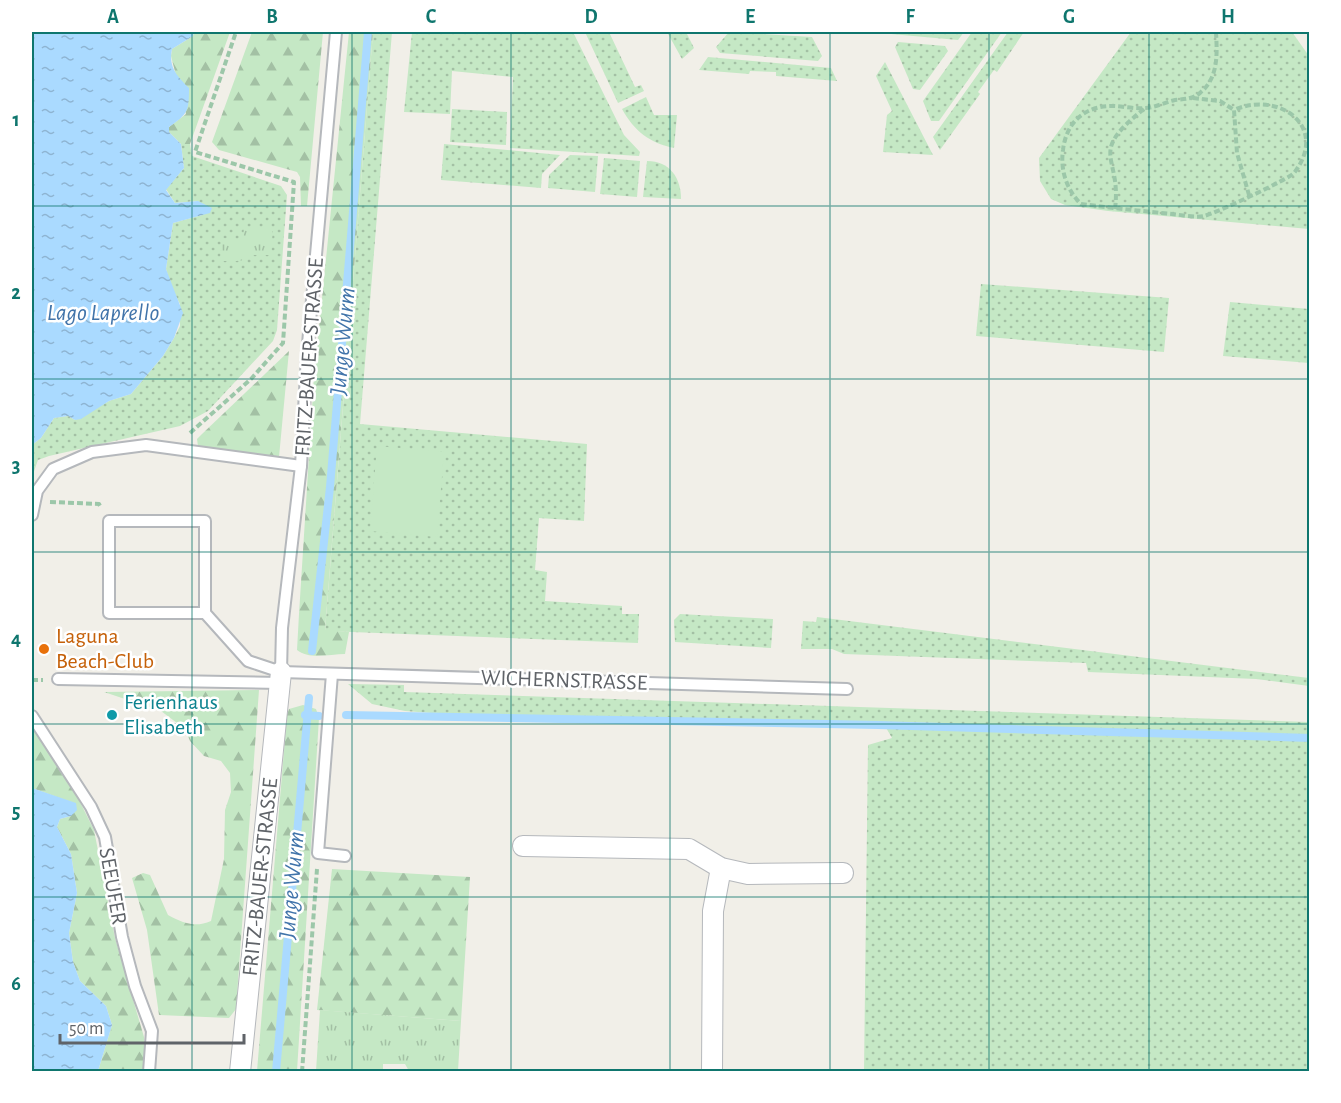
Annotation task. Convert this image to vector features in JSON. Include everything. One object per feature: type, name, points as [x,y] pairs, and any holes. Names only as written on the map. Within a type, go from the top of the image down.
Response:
[{"type":"street","name":"FRITZ-BAUER-STRASSE","points":[[240,1071],[281,678]]},
{"type":"street","points":[[523,846],[689,849],[721,868],[748,874],[843,873]]},
{"type":"street","points":[[712,1071],[713,911],[721,868]]},
{"type":"lane","name":"FRITZ-BAUER-STRASSE","points":[[281,678],[282,628],[301,466],[307,355],[336,32]]},
{"type":"lane","points":[[32,515],[37,491],[53,469],[92,452],[146,445],[301,466]]},
{"type":"lane","points":[[205,613],[109,613],[109,521],[205,521],[205,613],[248,660],[281,678]]},
{"type":"lane","points":[[332,674],[318,853],[345,855]]},
{"type":"lane","name":"WICHERNSTRASSE","points":[[281,678],[332,674],[847,689]]},
{"type":"lane","points":[[58,680],[281,678]]},
{"type":"lane","name":"SEEUFER","points":[[32,716],[91,807],[105,837],[122,937],[135,986],[152,1031],[149,1071]]},
{"type":"path","points":[[182,450],[184,439],[251,379],[283,343],[294,182],[195,152],[236,32]]},
{"type":"path","points":[[1192,98],[1200,93],[1209,82],[1217,59],[1215,32]]},
{"type":"path","points":[[1192,98],[1220,101],[1234,111],[1246,105],[1264,103],[1298,117],[1306,133],[1305,155],[1293,175],[1274,187],[1249,195],[1202,217],[1082,204],[1070,193],[1064,174],[1062,154],[1065,135],[1074,120],[1090,109],[1109,106],[1144,108],[1192,98]]},
{"type":"path","points":[[1115,209],[1118,191],[1109,164],[1110,145],[1125,124],[1144,108]]},
{"type":"path","points":[[1234,111],[1237,153],[1249,195]]},
{"type":"path","points":[[35,501],[99,504],[109,521]]},
{"type":"path","points":[[302,1071],[318,853]]},
{"type":"green space","points":[[194,32],[230,32],[190,144],[181,144],[169,132],[169,127],[186,114],[171,56],[172,49],[193,36]]},
{"type":"green space","points":[[252,32],[323,32],[307,206],[301,206],[300,177],[297,172],[219,150],[212,142]]},
{"type":"green space","points":[[349,32],[373,32],[325,630],[349,632],[345,654],[314,656],[297,650],[299,614],[314,377]]},
{"type":"green space","points":[[373,32],[392,32],[360,424],[587,444],[584,521],[539,518],[535,570],[547,572],[545,601],[622,606],[622,614],[639,614],[638,643],[325,631]]},
{"type":"green space","points":[[412,32],[573,32],[624,135],[640,152],[639,156],[510,148],[513,77],[452,71],[450,114],[404,112]]},
{"type":"green space","points":[[585,32],[609,32],[635,87],[641,85],[644,91],[618,103]]},
{"type":"green space","points":[[667,32],[686,32],[694,48],[682,59]]},
{"type":"green space","points":[[729,32],[812,37],[822,56],[818,61],[720,53],[716,47]]},
{"type":"green space","points":[[890,32],[964,32],[958,40],[891,34]]},
{"type":"green space","points":[[972,32],[1002,32],[939,121],[931,121],[923,101]]},
{"type":"green space","points":[[1008,32],[1024,32],[997,72],[994,70],[978,92],[980,94],[940,150],[933,137]]},
{"type":"green space","points":[[1131,32],[1292,32],[1309,56],[1309,229],[1108,211],[1065,205],[1051,199],[1040,181],[1039,158]]},
{"type":"green space","points":[[898,42],[945,46],[948,51],[920,90],[913,89],[895,47]]},
{"type":"green space","points":[[708,57],[831,68],[837,81],[776,76],[776,72],[750,71],[749,74],[699,70]]},
{"type":"green space","points":[[885,62],[933,155],[883,152],[887,115],[892,111],[876,76]]},
{"type":"green space","points":[[646,97],[654,115],[677,115],[674,148],[657,143],[643,135],[622,109]]},
{"type":"green space","points":[[452,109],[507,112],[506,145],[450,142]]},
{"type":"green space","points":[[181,144],[190,144],[192,156],[281,186],[287,195],[277,330],[273,341],[208,411],[180,426],[38,460],[32,477],[32,445],[41,438],[54,418],[68,416],[75,420],[109,401],[131,394],[163,356],[180,326],[180,304],[172,289],[166,269],[173,223],[202,215],[198,201],[175,203],[166,189],[184,168]]},
{"type":"green space","points":[[444,144],[560,155],[542,174],[541,188],[441,180]]},
{"type":"green space","points":[[570,155],[598,156],[595,192],[548,188],[549,175]]},
{"type":"green space","points":[[604,158],[640,161],[637,197],[600,194]]},
{"type":"green space","points":[[647,161],[662,164],[673,172],[679,184],[681,199],[643,197]]},
{"type":"green space","points":[[244,227],[273,227],[271,255],[246,255],[241,261],[220,261],[222,238],[243,241]]},
{"type":"green space","points":[[981,284],[1169,298],[1164,352],[976,336]]},
{"type":"green space","points":[[1230,302],[1309,309],[1309,363],[1223,356]]},
{"type":"green space","points":[[289,351],[279,457],[205,451],[198,446],[197,439]]},
{"type":"green space","points":[[377,446],[444,452],[437,537],[370,531]]},
{"type":"green space","points":[[680,614],[773,619],[771,648],[675,642],[674,620]]},
{"type":"green space","points":[[817,617],[1309,678],[1309,686],[1256,679],[1088,672],[1086,663],[844,654],[832,649],[801,649],[803,621],[816,622]]},
{"type":"green space","points":[[348,684],[404,685],[404,692],[1309,722],[1309,1071],[864,1071],[868,745],[892,738],[885,726],[727,720],[522,720],[405,711],[372,704]]},
{"type":"green space","points":[[259,690],[236,1009],[229,1018],[159,1015],[147,930],[132,878],[143,873],[150,875],[168,915],[189,924],[211,921],[224,859],[225,810],[231,792],[230,773],[221,761],[204,756],[190,741],[185,729],[161,711],[104,692]]},
{"type":"green space","points":[[303,705],[316,709],[319,718],[297,1071],[257,1071],[287,715],[289,709]]},
{"type":"green space","points":[[32,727],[63,768],[94,830],[115,938],[144,1037],[144,1071],[98,1071],[112,1025],[106,1006],[80,981],[73,962],[69,933],[77,893],[71,854],[57,827],[60,819],[71,816],[76,804],[32,788]]},
{"type":"green space","points":[[332,869],[470,877],[461,1021],[317,1010]]},
{"type":"green space","points":[[320,1010],[461,1021],[458,1071],[409,1071],[405,1064],[383,1064],[383,1071],[316,1071]]},
{"type":"water","name":"Lago Laprello","points":[[32,32],[194,32],[193,36],[172,49],[172,66],[189,88],[189,96],[188,107],[184,115],[169,127],[169,132],[181,144],[184,168],[166,190],[175,203],[198,201],[212,208],[210,213],[173,223],[166,269],[183,313],[174,338],[163,356],[131,394],[109,401],[81,419],[75,420],[68,416],[54,418],[41,438],[32,445]]},
{"type":"water","points":[[32,788],[76,803],[77,810],[71,816],[60,819],[57,827],[71,854],[77,893],[69,933],[73,962],[80,981],[106,1006],[112,1025],[98,1071],[32,1071]]},
{"type":"waterway","name":"Junge Wurm","points":[[312,651],[330,487],[368,32]]},
{"type":"waterway","name":"Junge Wurm","points":[[276,1072],[309,698]]},
{"type":"waterway","points":[[305,715],[319,716]]},
{"type":"waterway","points":[[346,715],[878,725],[1310,738]]},
{"type":"place","name":"Laguna Beach-Club","points":[[44,649]]},
{"type":"place","name":"Ferienhaus Elisabeth","points":[[112,715]]}]
